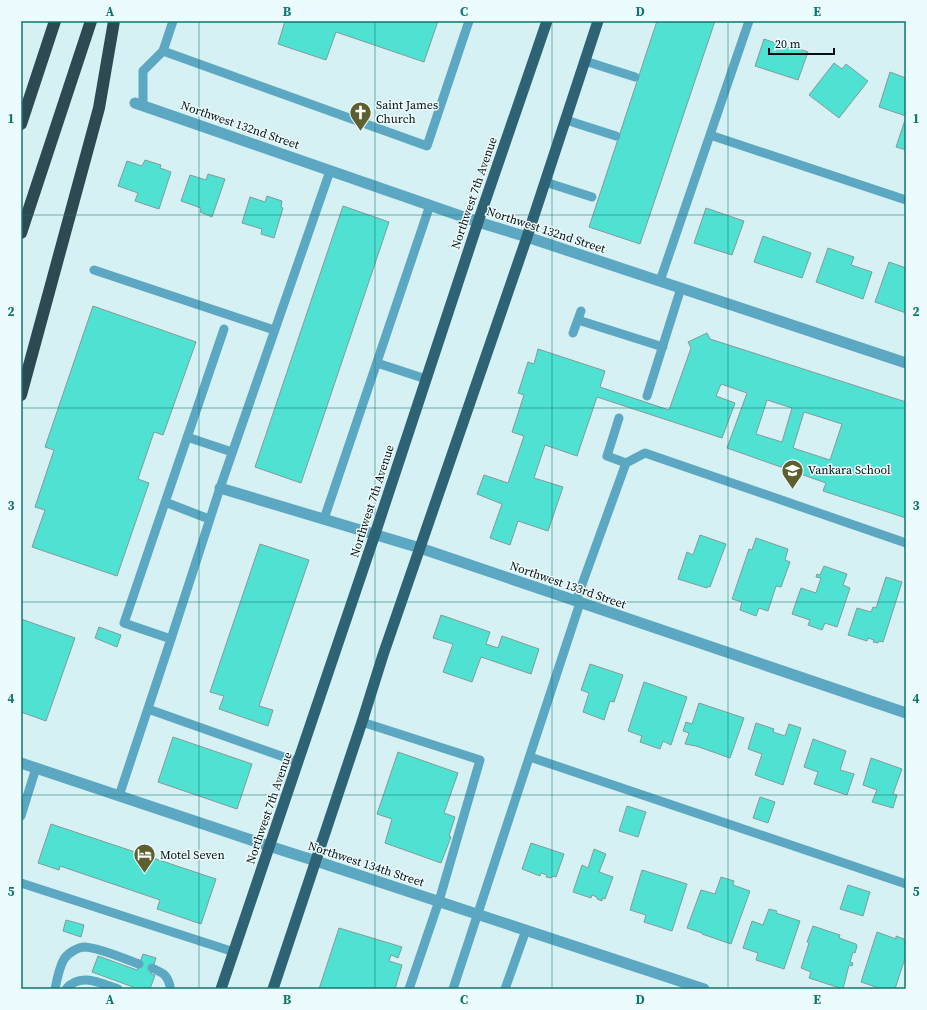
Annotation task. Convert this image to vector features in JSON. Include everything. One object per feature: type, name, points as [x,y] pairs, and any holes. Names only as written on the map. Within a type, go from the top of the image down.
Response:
[{"type":"highway","points":[[21,124],[55,21]]},
{"type":"highway","points":[[21,232],[91,21]]},
{"type":"highway","points":[[21,395],[99,108],[114,21]]},
{"type":"main road","name":"Northwest 7th Avenue","points":[[221,989],[375,534],[478,222],[547,21]]},
{"type":"main road","points":[[273,989],[383,655],[527,237],[598,21]]},
{"type":"street","name":"Northwest 132nd Street","points":[[139,104],[478,222],[906,363]]},
{"type":"street","name":"Northwest 133rd Street","points":[[220,488],[420,548],[906,713]]},
{"type":"street","name":"Northwest 134th Street","points":[[21,763],[704,989]]},
{"type":"lane","points":[[139,104],[142,71],[163,51],[173,21]]},
{"type":"lane","points":[[163,51],[427,146],[469,21]]},
{"type":"lane","points":[[660,281],[749,21]]},
{"type":"lane","points":[[585,61],[635,77]]},
{"type":"lane","points":[[566,120],[616,136]]},
{"type":"lane","points":[[710,135],[906,200]]},
{"type":"lane","points":[[119,796],[209,518],[330,171]]},
{"type":"lane","points":[[545,182],[592,197]]},
{"type":"lane","points":[[324,519],[430,205]]},
{"type":"lane","points":[[94,270],[274,330]]},
{"type":"lane","points":[[647,396],[681,288]]},
{"type":"lane","points":[[573,333],[579,315],[663,347]]},
{"type":"lane","points":[[171,639],[124,623],[224,329]]},
{"type":"lane","points":[[377,363],[426,379]]},
{"type":"lane","points":[[619,418],[606,456],[626,462],[645,453],[906,543]]},
{"type":"lane","points":[[187,437],[232,452]]},
{"type":"lane","points":[[453,989],[530,757],[578,602],[626,462]]},
{"type":"lane","points":[[165,502],[209,518]]},
{"type":"lane","points":[[148,709],[298,762]]},
{"type":"lane","points":[[362,722],[480,760],[439,901],[409,989]]},
{"type":"lane","points":[[530,757],[906,884]]},
{"type":"lane","points":[[21,816],[36,768]]},
{"type":"lane","points":[[21,883],[234,952]]},
{"type":"lane","points":[[505,989],[526,930]]},
{"type":"lane","points":[[55,989],[60,967],[65,958],[72,951],[84,947],[100,950],[139,964]]},
{"type":"lane","points":[[152,968],[162,972],[168,978],[172,988]]},
{"type":"lane","points":[[66,989],[78,980],[90,980],[118,989]]},
{"type":"building","points":[[285,21],[438,21],[424,62],[336,32],[326,60],[278,44]]},
{"type":"building","points":[[657,21],[715,21],[640,244],[589,227]]},
{"type":"building","points":[[764,39],[790,48],[791,46],[808,52],[798,80],[755,66]]},
{"type":"building","points":[[834,63],[842,69],[846,64],[868,81],[839,118],[809,95]]},
{"type":"building","points":[[890,72],[906,78],[906,116],[879,107]]},
{"type":"building","points":[[906,117],[906,150],[896,147]]},
{"type":"building","points":[[145,160],[161,165],[160,168],[171,172],[159,209],[135,201],[138,193],[118,186],[127,161],[142,166]]},
{"type":"building","points":[[208,174],[225,179],[212,217],[200,212],[201,208],[181,201],[190,175],[206,180]]},
{"type":"building","points":[[267,196],[282,201],[281,207],[283,208],[274,238],[261,234],[262,229],[242,223],[250,197],[265,202]]},
{"type":"building","points":[[343,206],[389,222],[301,483],[255,467]]},
{"type":"building","points":[[706,208],[744,221],[732,255],[694,243]]},
{"type":"building","points":[[763,236],[811,253],[802,278],[754,262]]},
{"type":"building","points":[[828,248],[854,257],[851,265],[872,272],[863,299],[816,282]]},
{"type":"building","points":[[889,262],[906,268],[906,313],[875,302]]},
{"type":"building","points":[[93,306],[196,342],[163,435],[154,432],[138,479],[149,483],[117,576],[32,547],[45,510],[35,507],[54,450],[45,447]]},
{"type":"building","points":[[707,333],[710,339],[906,402],[906,518],[823,491],[826,483],[727,448],[747,393],[721,384],[716,396],[735,403],[722,438],[597,397],[577,456],[545,445],[534,478],[563,487],[548,531],[518,521],[510,545],[490,538],[502,504],[477,494],[484,475],[508,483],[524,436],[512,432],[524,395],[518,393],[528,362],[534,364],[538,349],[605,371],[600,387],[669,410],[691,348],[688,342]],"holes":[[[767,400],[792,408],[782,442],[756,434]],[[804,412],[842,424],[830,460],[793,448]]]},
{"type":"building","points":[[700,535],[726,544],[710,587],[708,586],[707,588],[678,579],[687,552],[693,555]]},
{"type":"building","points":[[756,538],[788,549],[785,560],[790,562],[781,587],[776,586],[768,611],[759,608],[756,616],[740,610],[742,602],[732,599],[749,549],[752,550]]},
{"type":"building","points":[[260,544],[309,560],[259,706],[273,710],[268,726],[219,709],[224,696],[210,692]]},
{"type":"building","points":[[824,566],[847,574],[843,585],[850,588],[837,627],[825,623],[822,630],[808,625],[810,620],[792,614],[801,588],[816,593],[821,578],[816,577],[817,574],[820,575]]},
{"type":"building","points":[[886,577],[902,582],[883,642],[873,642],[874,640],[868,638],[867,641],[848,635],[857,608],[871,612],[873,607],[876,608]]},
{"type":"building","points":[[441,615],[490,632],[486,644],[498,648],[502,636],[539,649],[531,674],[481,657],[472,682],[443,672],[453,644],[433,638]]},
{"type":"building","points":[[21,619],[75,638],[46,721],[21,712]]},
{"type":"building","points":[[99,627],[121,635],[117,647],[95,638]]},
{"type":"building","points":[[590,664],[623,675],[614,702],[610,701],[604,720],[583,712],[589,693],[581,690]]},
{"type":"building","points":[[644,682],[687,697],[671,745],[663,741],[660,749],[640,742],[642,736],[628,731]]},
{"type":"building","points":[[699,703],[744,718],[730,758],[696,746],[685,744],[689,733],[683,731],[686,722],[692,724]]},
{"type":"building","points":[[756,723],[774,729],[773,732],[785,736],[789,724],[801,728],[783,785],[755,775],[762,754],[748,749]]},
{"type":"building","points":[[173,737],[252,764],[237,809],[158,782]]},
{"type":"building","points":[[813,739],[846,751],[840,770],[854,774],[847,795],[814,784],[818,772],[804,767]]},
{"type":"building","points":[[398,752],[458,773],[444,813],[455,817],[449,836],[451,837],[441,863],[385,843],[392,819],[377,814]]},
{"type":"building","points":[[871,758],[902,769],[893,794],[897,795],[893,808],[872,802],[877,790],[863,785]]},
{"type":"building","points":[[760,797],[775,802],[768,823],[753,818]]},
{"type":"building","points":[[627,806],[646,812],[638,837],[619,831]]},
{"type":"building","name":"Motel Seven","points":[[51,824],[216,879],[201,924],[157,909],[160,900],[60,866],[59,870],[38,863]]},
{"type":"building","points":[[531,843],[564,854],[556,877],[546,877],[547,875],[541,873],[540,876],[522,869]]},
{"type":"building","points":[[594,849],[606,854],[599,872],[613,877],[605,899],[602,898],[602,901],[592,895],[591,898],[573,892],[582,865],[588,868]]},
{"type":"building","points":[[642,870],[687,884],[672,931],[644,922],[646,915],[630,910]]},
{"type":"building","points":[[721,877],[734,881],[733,885],[750,891],[731,944],[687,928],[701,890],[715,894]]},
{"type":"building","points":[[848,885],[870,892],[863,916],[840,909]]},
{"type":"building","points":[[769,909],[777,911],[776,913],[800,921],[784,969],[756,960],[758,953],[743,948],[752,921],[763,925]]},
{"type":"building","points":[[66,920],[84,925],[81,937],[63,931]]},
{"type":"building","points":[[813,926],[840,935],[839,938],[856,944],[857,946],[855,953],[853,952],[850,962],[853,963],[852,966],[849,965],[843,989],[809,978],[811,972],[801,968],[809,943],[807,942]]},
{"type":"building","points":[[339,928],[402,947],[398,958],[391,955],[389,961],[402,965],[395,989],[319,989]]},
{"type":"building","points":[[877,932],[896,939],[896,936],[904,939],[906,942],[906,955],[895,989],[882,989],[861,982]]},
{"type":"building","points":[[143,954],[156,958],[151,974],[155,975],[150,989],[133,989],[133,987],[92,972],[98,956],[137,970]]},
{"type":"place","name":"Saint James Church","points":[[361,132]]},
{"type":"place","name":"Vankara School","points":[[793,490]]},
{"type":"place","name":"Motel Seven","points":[[144,874]]}]
